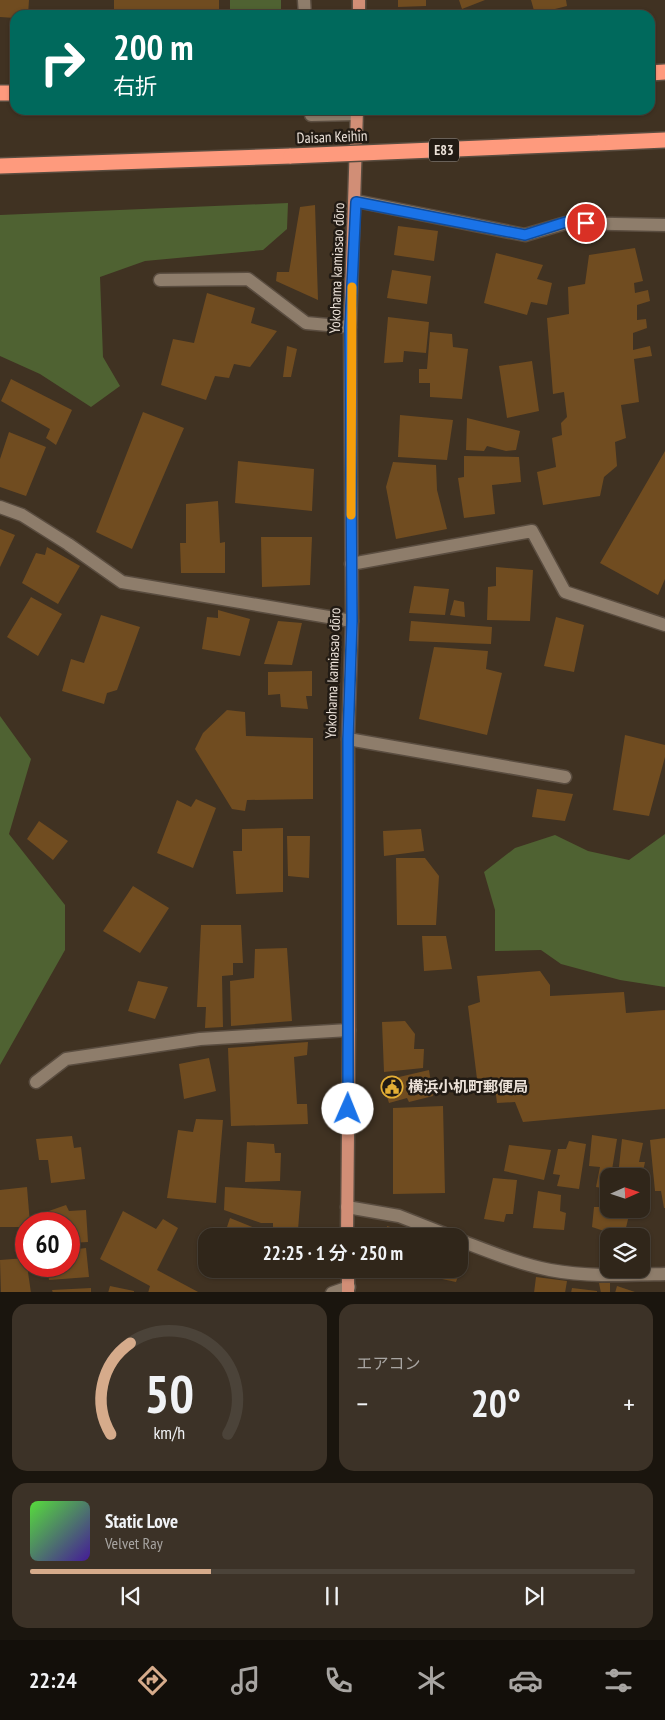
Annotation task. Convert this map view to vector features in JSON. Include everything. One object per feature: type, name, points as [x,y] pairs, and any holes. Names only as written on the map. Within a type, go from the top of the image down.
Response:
[{"type":"highway","name":"Daisan Keihin","points":[[0,166],[665,140]]},
{"type":"main road","name":"Yokohama kamiasao dōro","points":[[348,1228],[350,1030],[348,739],[352,621],[350,327],[356,202],[357,115]]},
{"type":"street","points":[[356,202],[525,235],[566,222],[665,225]]},
{"type":"street","points":[[160,280],[248,279],[306,323],[350,327]]},
{"type":"street","points":[[0,507],[22,515],[53,534],[122,582],[352,621]]},
{"type":"street","points":[[351,564],[532,531],[565,592],[665,625]]},
{"type":"street","points":[[348,739],[566,777]]},
{"type":"street","points":[[36,1082],[66,1059],[200,1039],[350,1030]]},
{"type":"street","points":[[347,1207],[399,1216],[430,1228]]},
{"type":"street","points":[[468,1244],[495,1254],[550,1270],[616,1275],[665,1274]]},
{"type":"street","points":[[332,1292],[348,1290]]},
{"type":"green space","points":[[230,0],[281,0],[281,10],[230,10]]},
{"type":"green space","points":[[288,203],[287,229],[263,250],[145,261],[100,277],[103,357],[120,386],[91,407],[40,374],[0,356],[0,215]]},
{"type":"green space","points":[[0,716],[31,759],[9,834],[65,905],[65,950],[0,1065]]},
{"type":"green space","points":[[665,834],[665,987],[620,980],[561,964],[541,950],[495,951],[495,910],[484,872],[515,848],[555,835],[588,851],[629,860]]},
{"type":"building","points":[[0,0],[29,0],[28,10],[10,10],[10,18],[0,17]]},
{"type":"building","points":[[114,0],[219,0],[219,10],[114,10]]},
{"type":"building","points":[[398,0],[426,0],[426,6],[398,7]]},
{"type":"building","points":[[459,0],[485,0],[462,9]]},
{"type":"building","points":[[531,0],[566,0],[567,6],[551,10],[534,10]]},
{"type":"building","points":[[315,205],[318,300],[276,281],[277,272],[289,272],[300,207]]},
{"type":"building","points":[[398,226],[438,231],[434,261],[394,255]]},
{"type":"building","points":[[635,248],[643,281],[634,283],[635,293],[648,290],[650,301],[637,305],[637,320],[646,319],[647,328],[633,333],[633,350],[650,346],[652,356],[634,359],[639,402],[621,405],[626,438],[615,442],[617,466],[604,477],[600,496],[543,505],[537,472],[556,467],[552,438],[562,435],[561,423],[567,417],[564,392],[553,394],[547,318],[569,314],[568,287],[585,284],[589,255]]},
{"type":"building","points":[[496,253],[543,265],[537,279],[552,283],[547,305],[531,302],[527,315],[484,303]]},
{"type":"building","points":[[392,270],[431,276],[427,304],[387,298]]},
{"type":"building","points":[[207,293],[255,308],[251,323],[277,331],[250,367],[234,364],[229,378],[215,376],[206,400],[161,385],[173,339],[194,343]]},
{"type":"building","points":[[388,317],[429,322],[426,353],[404,351],[403,362],[384,363]]},
{"type":"building","points":[[430,332],[452,334],[453,347],[468,349],[462,399],[430,397],[430,383],[419,383],[419,369],[427,369]]},
{"type":"building","points":[[287,346],[297,349],[291,377],[283,377]]},
{"type":"building","points":[[532,361],[539,411],[507,418],[499,366]]},
{"type":"building","points":[[11,379],[72,410],[56,445],[46,438],[50,429],[1,401]]},
{"type":"building","points":[[143,412],[184,428],[132,549],[96,532]]},
{"type":"building","points":[[400,415],[453,420],[447,460],[398,457]]},
{"type":"building","points":[[467,418],[520,431],[516,450],[506,451],[487,446],[484,451],[466,450]]},
{"type":"building","points":[[9,432],[46,447],[26,496],[0,487],[0,459]]},
{"type":"building","points":[[665,451],[665,579],[658,595],[600,563]]},
{"type":"building","points":[[464,456],[519,457],[521,482],[492,485],[495,514],[464,518],[458,478],[464,477]]},
{"type":"building","points":[[238,461],[314,469],[312,511],[235,503]]},
{"type":"building","points":[[393,462],[436,465],[437,490],[447,529],[396,539],[386,487]]},
{"type":"building","points":[[218,501],[220,543],[225,542],[225,573],[181,573],[180,543],[186,543],[186,504]]},
{"type":"building","points":[[0,529],[15,535],[0,567]]},
{"type":"building","points":[[261,537],[312,537],[310,585],[262,587]]},
{"type":"building","points":[[47,547],[80,566],[58,604],[22,583],[36,553],[45,555]]},
{"type":"building","points":[[496,567],[533,570],[530,621],[487,620],[488,587],[496,586]]},
{"type":"building","points":[[414,586],[449,589],[445,615],[409,613]]},
{"type":"building","points":[[31,597],[62,614],[38,656],[7,637]]},
{"type":"building","points":[[454,600],[464,602],[465,617],[450,615]]},
{"type":"building","points":[[218,610],[250,619],[240,656],[202,649],[207,617],[218,618]]},
{"type":"building","points":[[101,615],[140,627],[117,690],[107,693],[104,704],[62,691],[71,659],[84,663]]},
{"type":"building","points":[[556,617],[584,625],[574,672],[544,666]]},
{"type":"building","points":[[278,621],[302,623],[292,665],[264,664]]},
{"type":"building","points":[[411,621],[492,627],[491,644],[409,641]]},
{"type":"building","points":[[434,647],[488,651],[486,669],[502,673],[487,735],[419,719]]},
{"type":"building","points":[[312,671],[312,696],[306,696],[308,709],[281,707],[280,694],[268,695],[268,672]]},
{"type":"building","points":[[227,710],[245,712],[246,736],[313,738],[313,799],[247,800],[245,811],[232,809],[195,749],[203,733]]},
{"type":"building","points":[[625,735],[665,745],[665,757],[649,816],[613,810]]},
{"type":"building","points":[[537,789],[573,794],[565,821],[532,817]]},
{"type":"building","points":[[196,799],[216,808],[193,868],[157,853],[177,800],[191,807]]},
{"type":"building","points":[[39,821],[68,841],[53,860],[27,839]]},
{"type":"building","points":[[283,828],[283,892],[236,894],[233,851],[242,851],[242,829]]},
{"type":"building","points":[[421,829],[424,851],[384,856],[383,831]]},
{"type":"building","points":[[287,836],[310,836],[309,878],[288,876]]},
{"type":"building","points":[[396,858],[425,858],[439,876],[436,925],[397,925]]},
{"type":"building","points":[[133,886],[169,908],[140,953],[103,931]]},
{"type":"building","points":[[201,925],[241,925],[243,963],[233,963],[233,975],[222,976],[223,1027],[205,1028],[206,1007],[197,1007]]},
{"type":"building","points":[[422,936],[446,936],[452,969],[424,971]]},
{"type":"building","points":[[287,948],[292,1021],[231,1026],[230,981],[254,978],[255,949]]},
{"type":"building","points":[[540,971],[550,985],[550,996],[624,992],[626,1013],[665,1010],[665,1109],[523,1122],[515,1102],[497,1103],[494,1079],[477,1079],[468,1006],[480,1002],[477,976]]},
{"type":"building","points":[[138,981],[168,987],[155,1019],[128,1011]]},
{"type":"building","points":[[405,1021],[415,1034],[414,1049],[424,1049],[423,1068],[384,1072],[382,1022]]},
{"type":"building","points":[[308,1042],[307,1055],[294,1057],[297,1104],[307,1104],[308,1124],[231,1126],[228,1048]]},
{"type":"building","points":[[209,1058],[216,1091],[184,1099],[179,1064]]},
{"type":"building","points":[[429,1070],[433,1096],[409,1102],[407,1098],[389,1103],[382,1081]]},
{"type":"building","points":[[443,1106],[445,1193],[393,1194],[393,1108]]},
{"type":"building","points":[[196,1119],[223,1120],[216,1203],[167,1198],[178,1130],[193,1132]]},
{"type":"building","points":[[592,1135],[617,1139],[612,1168],[600,1168],[600,1188],[596,1187],[600,1167],[589,1166]]},
{"type":"building","points":[[72,1136],[74,1148],[81,1147],[85,1179],[51,1183],[48,1160],[39,1160],[36,1139]]},
{"type":"building","points":[[665,1138],[664,1208],[661,1191],[655,1191],[650,1140]]},
{"type":"building","points":[[622,1139],[643,1143],[639,1162],[645,1162],[644,1168],[619,1168]]},
{"type":"building","points":[[569,1141],[586,1144],[579,1189],[557,1186],[560,1175],[553,1174],[558,1149],[566,1149]]},
{"type":"building","points":[[247,1142],[274,1144],[275,1153],[281,1153],[280,1181],[245,1182]]},
{"type":"building","points":[[509,1145],[551,1150],[544,1180],[504,1171]]},
{"type":"building","points":[[493,1178],[517,1180],[513,1214],[506,1214],[504,1222],[484,1219]]},
{"type":"building","points":[[27,1187],[29,1212],[15,1212],[15,1227],[0,1227],[0,1190]]},
{"type":"building","points":[[225,1187],[301,1191],[298,1228],[273,1228],[273,1223],[261,1223],[224,1210]]},
{"type":"building","points":[[538,1191],[561,1195],[560,1211],[566,1213],[564,1230],[533,1228]]},
{"type":"building","points":[[66,1205],[69,1211],[86,1210],[88,1242],[80,1242],[80,1212],[46,1212]]},
{"type":"building","points":[[594,1207],[600,1207],[600,1218],[628,1218],[626,1228],[600,1228],[600,1230],[592,1227]]},
{"type":"building","points":[[123,1211],[156,1229],[163,1219],[178,1228],[157,1270],[198,1292],[148,1292],[150,1286],[100,1259]]},
{"type":"building","points":[[230,1218],[255,1228],[227,1228]]},
{"type":"building","points":[[86,1248],[89,1277],[49,1280],[49,1277],[80,1277],[80,1249]]},
{"type":"building","points":[[15,1259],[15,1277],[29,1277],[31,1292],[1,1292],[0,1260]]},
{"type":"building","points":[[536,1277],[567,1281],[565,1292],[534,1292]]},
{"type":"building","points":[[437,1278],[457,1278],[456,1282]]},
{"type":"building","points":[[599,1283],[610,1283],[610,1292],[601,1292]]},
{"type":"building","points":[[110,1286],[134,1291],[134,1292],[108,1292]]},
{"type":"building","points":[[617,1286],[635,1292],[615,1292]]},
{"type":"building","points":[[91,1288],[91,1292],[53,1292],[52,1290]]},
{"type":"building","points":[[572,1288],[597,1291],[597,1292],[571,1292]]},
{"type":"slow traffic","points":[[351,515],[350,327],[352,287]]},
{"type":"place","name":"横浜小机町郵便局","points":[[392,1087]]},
{"type":"route","points":[[348,1109],[350,1030],[348,739],[352,621],[350,327],[356,202],[525,235],[566,222],[586,223]]}]
